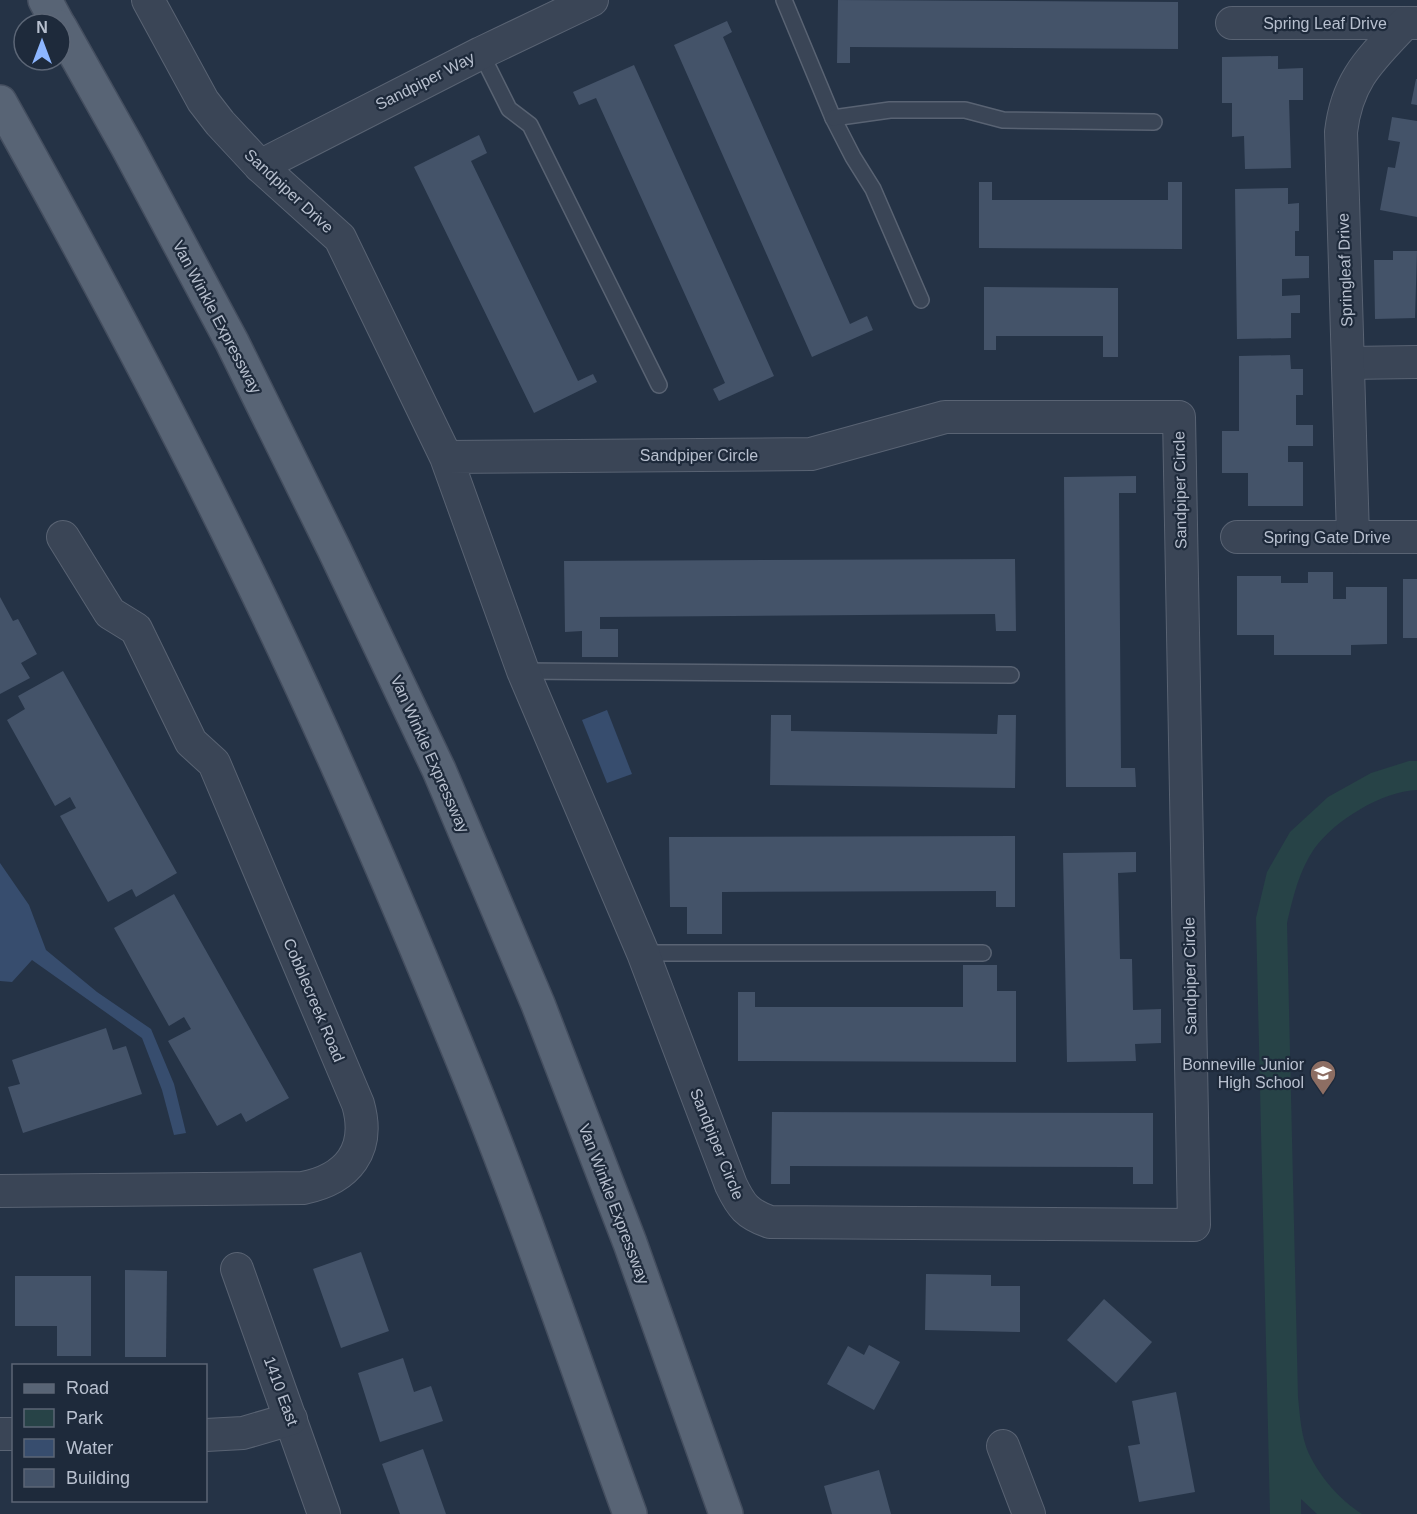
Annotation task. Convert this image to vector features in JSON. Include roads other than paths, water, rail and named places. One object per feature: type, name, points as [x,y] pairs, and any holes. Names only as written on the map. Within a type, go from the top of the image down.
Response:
[{"type":"main road","name":"Van Winkle Expressway","points":[[72,49],[232,342],[439,770],[538,1004],[630,1243],[726,1514]]},
{"type":"main road","points":[[0,102],[59,206],[154,387],[244,565],[325,739],[464,1065],[525,1223],[630,1514]]},
{"type":"street","name":"Sandpiper Drive","points":[[148,0],[203,101],[220,123],[260,166],[340,238],[446,457]]},
{"type":"street","name":"Sandpiper Way","points":[[260,166],[481,53],[592,0]]},
{"type":"street","name":"Spring Leaf Drive","points":[[1232,23],[1411,23]]},
{"type":"street","name":"Springleaf Drive","points":[[1353,537],[1341,147],[1343,118],[1348,97],[1357,78],[1373,57],[1411,23]]},
{"type":"street","points":[[1348,363],[1417,362]]},
{"type":"street","name":"Sandpiper Circle","points":[[945,417],[1179,417],[1194,1225],[770,1222],[755,1217],[744,1209],[731,1185],[643,953],[523,671],[446,457],[811,454],[945,417]]},
{"type":"street","name":"Cobblecreek Road","points":[[0,1191],[303,1188],[317,1185],[339,1174],[353,1159],[362,1138],[363,1128],[358,1104],[214,763],[190,742],[136,629],[110,613],[63,537]]},
{"type":"street","name":"Spring Gate Drive","points":[[1237,537],[1417,537]]},
{"type":"street","name":"1410 East","points":[[237,1269],[324,1514]]},
{"type":"street","points":[[207,1435],[243,1433],[291,1419]]},
{"type":"street","points":[[1003,1446],[1029,1514]]},
{"type":"lane","points":[[784,0],[833,118],[873,189],[921,300]]},
{"type":"lane","points":[[481,53],[509,109],[530,125],[659,385]]},
{"type":"lane","points":[[833,118],[890,110],[965,110],[1003,120],[1154,122]]},
{"type":"lane","points":[[523,671],[1011,675]]},
{"type":"lane","points":[[643,953],[983,953]]},
{"type":"water","points":[[607,710],[632,774],[607,783],[582,720]]},
{"type":"water","points":[[0,863],[29,905],[46,950],[97,992],[151,1029],[174,1084],[186,1133],[174,1135],[162,1090],[142,1038],[32,960],[12,982],[0,981]]},
{"type":"place","name":"Bonneville Junior High School","points":[[1323,1096]]}]
